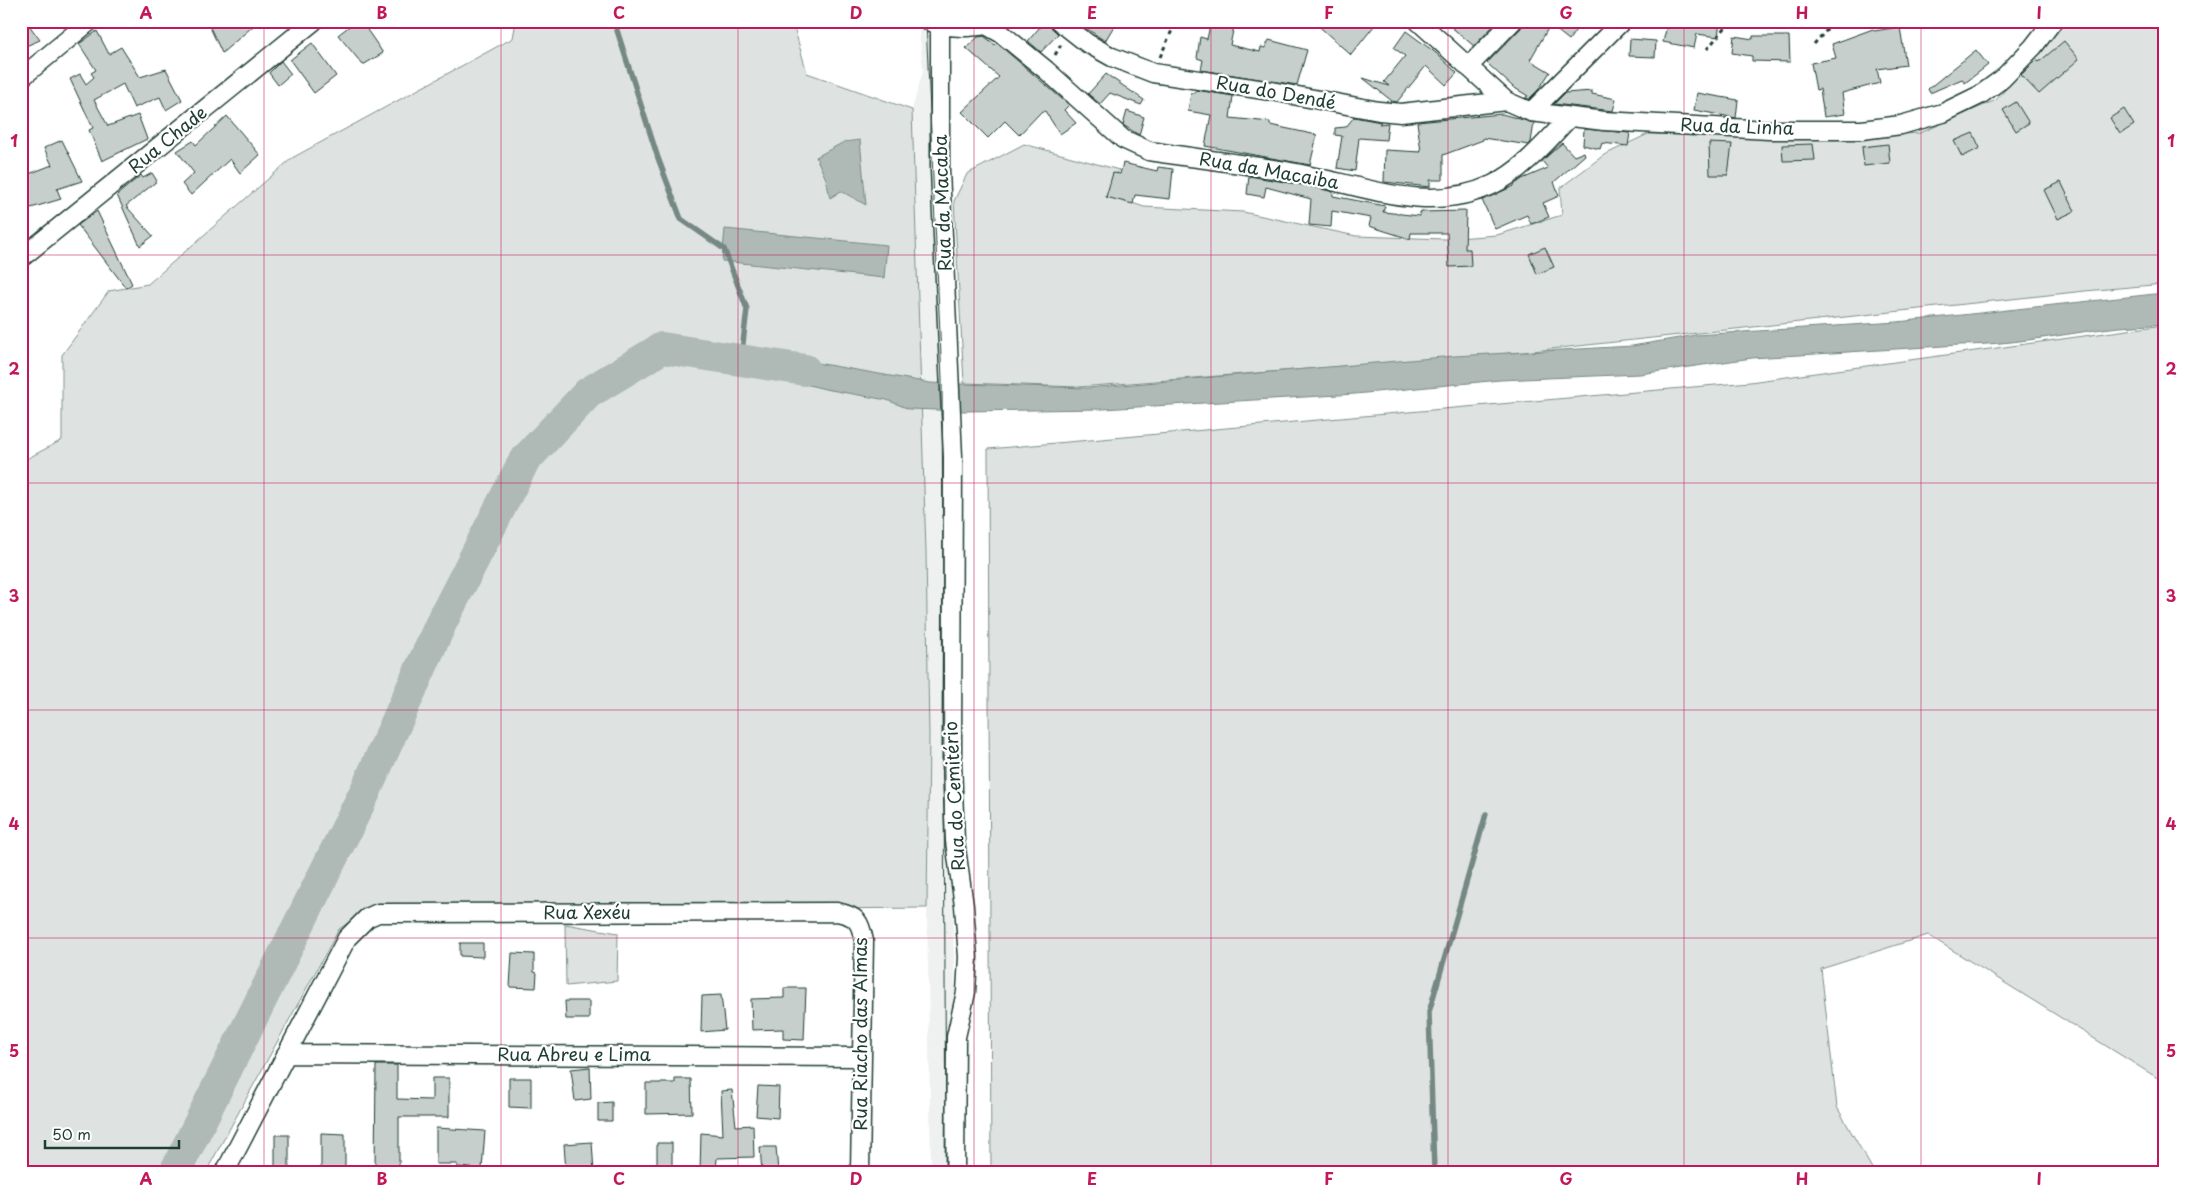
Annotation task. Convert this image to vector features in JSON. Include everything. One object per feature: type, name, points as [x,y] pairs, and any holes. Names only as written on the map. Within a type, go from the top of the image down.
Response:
[{"type":"street","points":[[21,78],[90,21]]},
{"type":"street","name":"Rua Chade","points":[[21,258],[314,21]]},
{"type":"street","name":"Rua da Linha","points":[[1418,21],[1506,101],[1531,112],[1569,118],[1768,130],[1862,130],[1901,125],[1943,112],[1980,95],[2002,80],[2033,48],[2053,21]]},
{"type":"street","points":[[1468,67],[1513,21]]},
{"type":"street","points":[[1531,112],[1622,21]]},
{"type":"street","points":[[934,23],[962,28],[986,23]]},
{"type":"street","name":"Rua da Macaba","points":[[934,23],[952,419]]},
{"type":"street","name":"Rua da Macaiba","points":[[986,23],[1046,70],[1123,139],[1148,151],[1294,172],[1374,191],[1420,199],[1470,193],[1492,185],[1514,171],[1534,154],[1569,118]]},
{"type":"street","name":"Rua do Dendé","points":[[1064,26],[1112,56],[1153,74],[1271,91],[1379,111],[1402,113],[1506,101]]},
{"type":"street","name":"Rua do Cemitério","points":[[952,419],[952,762],[956,842],[968,957],[966,992],[956,1037],[954,1172]]},
{"type":"street","name":"Rua Xexéu","points":[[225,1172],[347,938],[363,922],[378,913],[837,912]]},
{"type":"street","name":"Rua Riacho das Almas","points":[[837,912],[851,915],[858,921],[864,941],[860,1172]]},
{"type":"street","name":"Rua Abreu e Lima","points":[[286,1054],[862,1056]]},
{"type":"path","points":[[1707,49],[1731,21]]},
{"type":"path","points":[[1814,44],[1835,21]]},
{"type":"path","points":[[1046,70],[1064,26]]},
{"type":"path","points":[[1153,74],[1174,26]]},
{"type":"shaded area","points":[[516,21],[789,21],[794,27],[807,73],[912,110],[926,552],[929,736],[927,908],[363,913],[339,929],[206,1172],[21,1172],[21,462],[62,440],[62,355],[109,291],[148,284],[292,158],[513,38]]},
{"type":"shaded area","points":[[918,21],[939,21],[950,808],[955,989],[954,1172],[931,1172],[927,908],[929,736],[926,552],[912,110],[923,70]]},
{"type":"shaded area","points":[[2067,21],[2164,21],[2164,284],[1523,352],[1079,387],[964,383],[954,201],[967,174],[1024,144],[1119,170],[1106,194],[1144,207],[1243,212],[1356,236],[1445,239],[1497,235],[1562,215],[1560,188],[1604,155],[1648,134],[1843,138],[1920,133],[1996,100]]},
{"type":"shaded area","points":[[860,140],[866,205],[841,191],[830,198],[826,179],[816,157],[844,142]]},
{"type":"shaded area","points":[[725,229],[887,245],[884,278],[722,261]]},
{"type":"shaded area","points":[[2164,293],[2164,324],[2110,328],[2013,342],[1752,358],[1640,374],[1500,380],[1355,394],[1103,409],[964,411],[909,409],[887,400],[825,389],[756,372],[766,354],[930,383],[1087,388],[1455,356],[1632,346],[1696,335],[1897,322]]},
{"type":"shaded area","points":[[2164,325],[2164,1082],[1928,935],[1821,969],[1837,1107],[1874,1172],[991,1172],[988,449],[1750,382]]},
{"type":"shaded area","points":[[565,924],[618,933],[617,981],[566,986]]},
{"type":"building","points":[[21,21],[26,21],[40,40],[21,48]]},
{"type":"building","points":[[207,21],[259,21],[222,53]]},
{"type":"building","points":[[356,21],[361,21],[383,53],[363,65],[338,35]]},
{"type":"building","points":[[1045,21],[1049,21],[1049,25],[1058,34],[1041,52],[1028,41]]},
{"type":"building","points":[[1086,21],[1117,21],[1105,41],[1083,26]]},
{"type":"building","points":[[1211,21],[1234,26],[1230,45],[1260,52],[1261,47],[1265,48],[1269,40],[1307,50],[1297,85],[1201,70],[1203,60],[1197,58],[1200,37],[1207,39]]},
{"type":"building","points":[[1313,21],[1378,21],[1351,55]]},
{"type":"building","points":[[1444,21],[1498,21],[1474,46]]},
{"type":"building","points":[[1523,21],[1582,21],[1569,40],[1550,25],[1530,60],[1550,72],[1539,89],[1529,99],[1525,98],[1528,96],[1513,87],[1487,63],[1521,28]]},
{"type":"building","points":[[1668,21],[1720,21],[1718,37],[1697,34],[1694,48],[1663,42]]},
{"type":"building","points":[[1900,27],[1906,65],[1877,69],[1880,83],[1842,93],[1845,114],[1824,117],[1820,89],[1816,90],[1811,63],[1836,58],[1832,44],[1873,29],[1874,31]]},
{"type":"building","points":[[97,31],[109,54],[121,47],[140,77],[166,69],[182,100],[166,110],[160,97],[134,108],[123,84],[94,100],[108,126],[138,115],[147,139],[102,161],[89,130],[93,128],[70,79],[80,74],[86,84],[94,77],[91,73],[96,70],[79,44]]},
{"type":"building","points":[[1406,31],[1436,53],[1457,73],[1446,85],[1426,66],[1397,102],[1392,101],[1363,78],[1389,86],[1384,82],[1405,56],[1394,48]]},
{"type":"building","points":[[984,36],[995,45],[997,43],[1069,105],[1064,110],[1076,123],[1060,134],[1045,111],[1041,112],[1019,135],[1005,121],[988,138],[962,112],[999,77],[966,48],[978,37]]},
{"type":"building","points":[[1734,36],[1753,39],[1753,36],[1789,36],[1790,62],[1752,61],[1752,56],[1732,53]]},
{"type":"building","points":[[1630,39],[1656,41],[1655,57],[1629,56]]},
{"type":"building","points":[[2064,41],[2079,59],[2039,94],[2021,75],[2036,60],[2039,62]]},
{"type":"building","points":[[312,43],[336,76],[314,93],[290,60]]},
{"type":"building","points":[[1976,50],[1988,65],[1965,83],[1962,79],[1930,93],[1928,89]]},
{"type":"building","points":[[281,61],[291,74],[278,85],[269,73]]},
{"type":"building","points":[[1106,74],[1144,100],[1141,105],[1110,93],[1100,104],[1088,94]]},
{"type":"building","points":[[1196,90],[1233,96],[1230,118],[1270,122],[1270,125],[1317,135],[1310,165],[1205,146],[1211,115],[1188,111],[1191,93],[1195,93]]},
{"type":"building","points":[[1592,91],[1592,94],[1616,99],[1613,111],[1554,104],[1565,93]]},
{"type":"building","points":[[1697,93],[1738,100],[1736,118],[1694,110]]},
{"type":"building","points":[[2016,102],[2029,123],[2016,131],[2003,110]]},
{"type":"building","points":[[2124,109],[2134,125],[2120,134],[2110,118]]},
{"type":"building","points":[[1127,111],[1144,117],[1139,135],[1123,125]]},
{"type":"building","points":[[1502,114],[1534,123],[1529,145],[1483,138],[1483,140],[1443,155],[1443,180],[1430,180],[1430,187],[1384,182],[1385,150],[1421,152],[1417,122]]},
{"type":"building","points":[[227,116],[260,155],[240,173],[230,159],[191,195],[182,184],[194,173],[177,151],[193,141],[196,145]]},
{"type":"building","points":[[1354,117],[1381,122],[1379,124],[1388,123],[1386,140],[1359,138],[1355,171],[1337,168],[1342,136],[1335,135],[1335,128],[1346,127]]},
{"type":"building","points":[[1584,129],[1630,133],[1628,146],[1602,143],[1600,149],[1583,145]]},
{"type":"building","points":[[1973,133],[1980,148],[1962,157],[1954,141]]},
{"type":"building","points":[[62,140],[82,181],[57,189],[61,199],[21,211],[21,177],[52,165],[44,148]]},
{"type":"building","points":[[1562,143],[1574,156],[1584,152],[1585,155],[1554,182],[1559,196],[1543,203],[1549,217],[1531,224],[1527,215],[1495,229],[1482,200],[1548,168],[1542,161]]},
{"type":"building","points":[[1709,143],[1732,144],[1728,175],[1710,175]]},
{"type":"building","points":[[1813,144],[1815,160],[1783,161],[1782,145]]},
{"type":"building","points":[[1888,144],[1890,163],[1864,166],[1862,147]]},
{"type":"building","points":[[1123,163],[1157,171],[1158,167],[1173,169],[1170,199],[1135,195],[1133,204],[1106,197],[1113,173],[1120,174]]},
{"type":"building","points":[[152,173],[157,181],[126,206],[153,236],[140,246],[117,195],[141,175],[143,178]]},
{"type":"building","points":[[1249,176],[1333,192],[1333,196],[1385,206],[1383,212],[1420,216],[1420,212],[1466,211],[1465,249],[1470,249],[1471,266],[1449,267],[1447,233],[1411,233],[1410,239],[1369,226],[1371,218],[1332,211],[1331,227],[1309,225],[1311,199],[1266,187],[1264,197],[1247,194]]},
{"type":"building","points":[[2061,182],[2075,211],[2058,219],[2044,190]]},
{"type":"building","points":[[97,211],[132,284],[126,288],[78,225]]},
{"type":"building","points":[[1545,247],[1554,267],[1537,274],[1529,254]]},
{"type":"building","points":[[460,943],[483,943],[483,957],[460,956]]},
{"type":"building","points":[[512,953],[534,954],[534,972],[537,973],[536,988],[510,987]]},
{"type":"building","points":[[784,988],[806,988],[804,1040],[783,1039],[783,1029],[752,1030],[751,999],[784,998]]},
{"type":"building","points":[[721,995],[725,1030],[701,1032],[702,996]]},
{"type":"building","points":[[565,1001],[589,1001],[589,1019],[566,1019]]},
{"type":"building","points":[[376,1065],[397,1065],[397,1099],[432,1100],[432,1078],[449,1078],[449,1117],[399,1117],[399,1170],[375,1170]]},
{"type":"building","points":[[590,1067],[591,1099],[575,1101],[571,1069]]},
{"type":"building","points":[[509,1078],[531,1078],[531,1108],[509,1107]]},
{"type":"building","points":[[675,1079],[691,1079],[692,1113],[646,1114],[646,1083],[675,1083]]},
{"type":"building","points":[[758,1086],[779,1087],[778,1118],[756,1116]]},
{"type":"building","points":[[732,1090],[736,1126],[753,1125],[754,1157],[717,1158],[716,1172],[700,1172],[701,1133],[723,1135],[721,1091]]},
{"type":"building","points":[[612,1102],[612,1121],[598,1121],[598,1103]]},
{"type":"building","points":[[436,1128],[485,1131],[482,1169],[457,1167],[457,1164],[436,1164]]},
{"type":"building","points":[[321,1133],[345,1134],[345,1172],[321,1172]]},
{"type":"building","points":[[275,1135],[289,1135],[289,1169],[275,1169]]},
{"type":"building","points":[[592,1142],[594,1172],[566,1172],[564,1144]]},
{"type":"building","points":[[657,1143],[672,1143],[672,1172],[657,1172]]},
{"type":"building","points":[[760,1147],[776,1147],[778,1172],[762,1172]]},
{"type":"waterway","points":[[614,21],[658,158],[681,219],[724,249],[747,309],[741,360]]},
{"type":"waterway","points":[[175,1172],[365,792],[442,621],[524,461],[588,393],[662,348],[805,370]]},
{"type":"waterway","points":[[1434,1172],[1429,1012],[1486,814]]},
{"type":"tram line","points":[[926,21],[942,379],[946,1172]]}]
